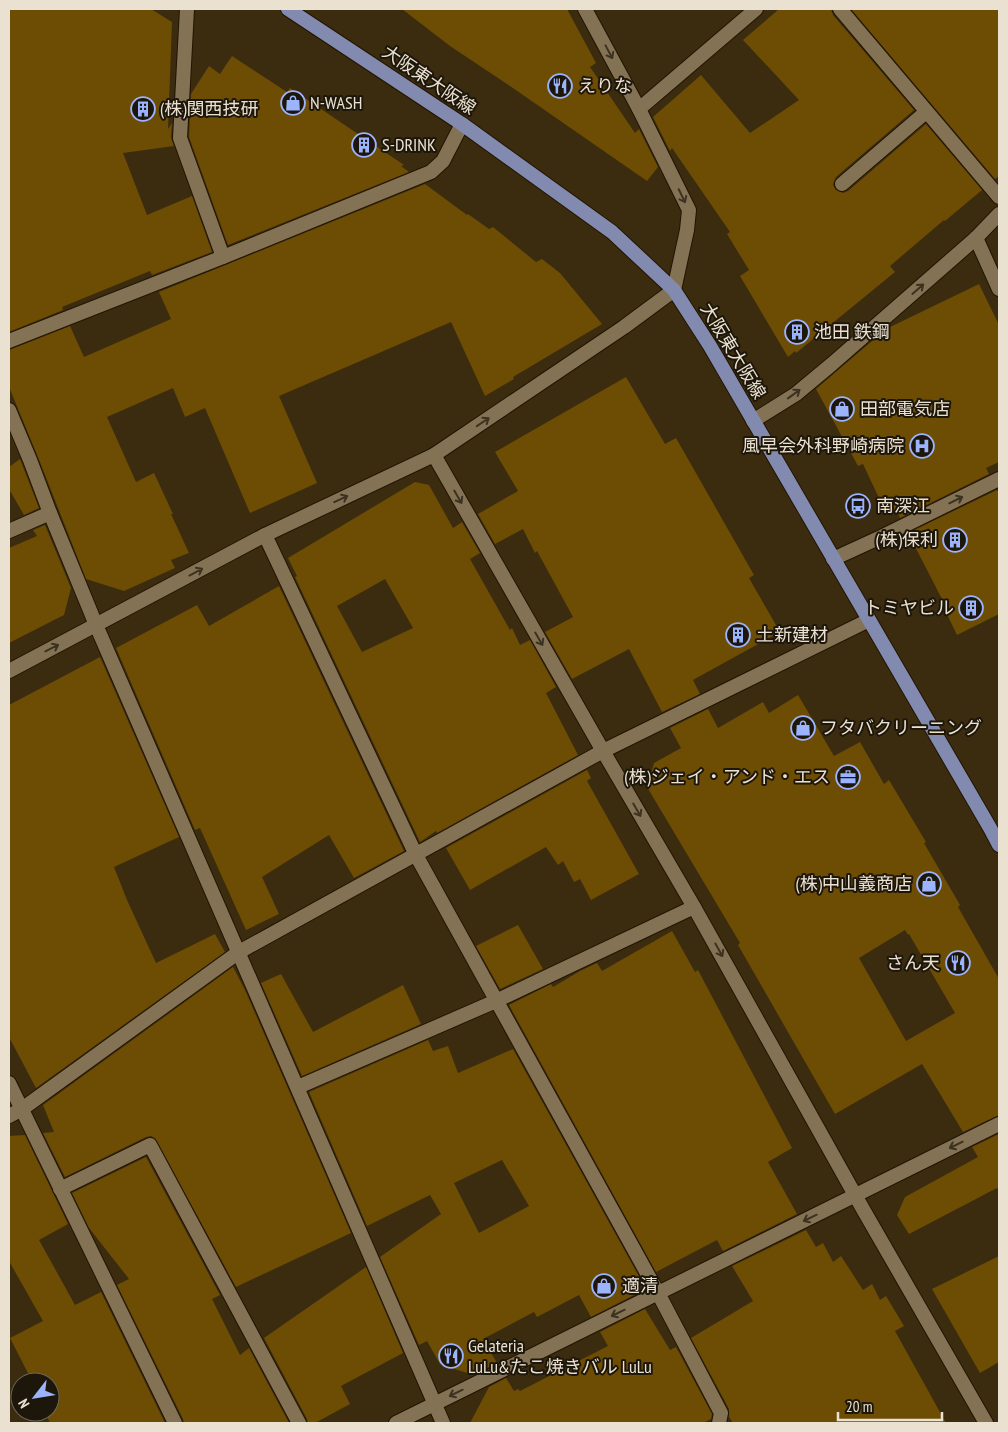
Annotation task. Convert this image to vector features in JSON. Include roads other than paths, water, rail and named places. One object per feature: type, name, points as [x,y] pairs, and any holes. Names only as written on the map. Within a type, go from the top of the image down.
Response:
[{"type":"main road","name":"大阪東大阪線","points":[[288,9],[462,124],[612,232],[674,290],[710,346],[754,421],[999,846]]},
{"type":"street","points":[[187,9],[180,138],[223,256]]},
{"type":"street","points":[[9,671],[265,535],[434,455],[624,327],[674,290],[687,230],[689,210],[640,109],[585,9]]},
{"type":"street","points":[[640,109],[756,9]]},
{"type":"street","points":[[840,9],[999,197]]},
{"type":"street","points":[[842,184],[926,112]]},
{"type":"street","points":[[9,341],[431,172],[443,161],[462,124]]},
{"type":"street","points":[[754,421],[796,394],[976,238],[999,214]]},
{"type":"street","points":[[976,238],[999,289]]},
{"type":"street","points":[[9,410],[96,625],[443,1423]]},
{"type":"street","points":[[434,455],[694,907],[855,1195],[986,1423]]},
{"type":"street","points":[[833,559],[999,479]]},
{"type":"street","points":[[9,531],[50,513]]},
{"type":"street","points":[[265,535],[416,854],[658,1293],[721,1413],[719,1423]]},
{"type":"street","points":[[9,1116],[22,1109],[239,952],[603,751],[870,620]]},
{"type":"street","points":[[298,1087],[496,1001],[694,907]]},
{"type":"street","points":[[9,1083],[175,1423]]},
{"type":"street","points":[[396,1423],[999,1124]]},
{"type":"street","points":[[60,1188],[150,1145],[299,1423]]},
{"type":"place","name":"えりな","points":[[560,86]]},
{"type":"place","name":"N-WASH","points":[[293,103]]},
{"type":"place","name":"(株)関西技研","points":[[143,109]]},
{"type":"place","name":"S-DRINK","points":[[364,145]]},
{"type":"place","name":"池田 鉄鋼","points":[[797,332]]},
{"type":"place","name":"田部電気店","points":[[842,409]]},
{"type":"place","name":"風早会外科野崎病院","points":[[922,446]]},
{"type":"place","name":"南深江","points":[[858,506]]},
{"type":"place","name":"(株)保利","points":[[955,540]]},
{"type":"place","name":"トミヤビル","points":[[971,608]]},
{"type":"place","name":"土新建材","points":[[738,635]]},
{"type":"place","name":"フタバクリーニング","points":[[803,728]]},
{"type":"place","name":"(株)ジェイ・アンド・エス","points":[[848,777]]},
{"type":"place","name":"(株)中山義商店","points":[[929,884]]},
{"type":"place","name":"さん天","points":[[958,963]]},
{"type":"place","name":"適清","points":[[604,1286]]},
{"type":"place","name":"Gelateria LuLu&たこ焼きバル LuLu","points":[[451,1356]]}]
